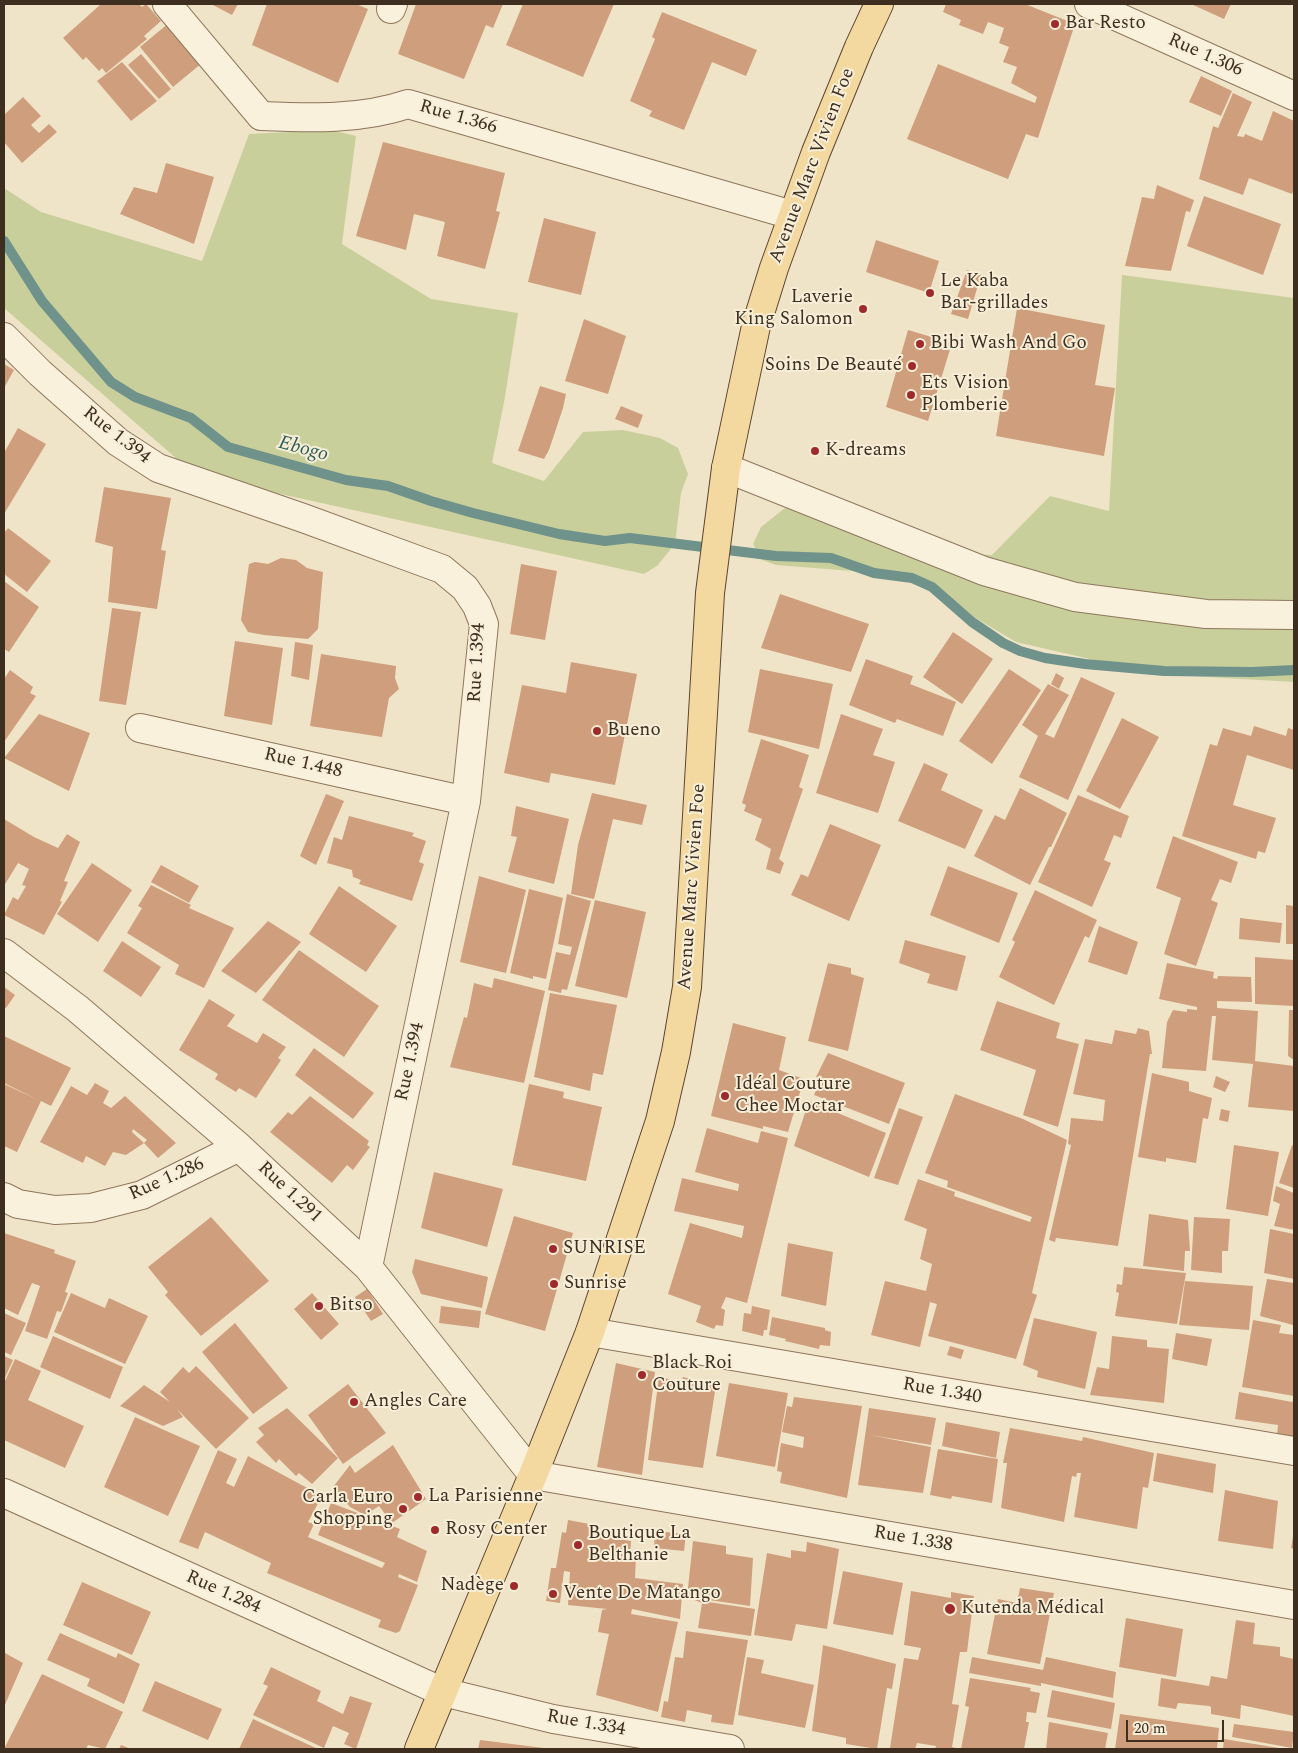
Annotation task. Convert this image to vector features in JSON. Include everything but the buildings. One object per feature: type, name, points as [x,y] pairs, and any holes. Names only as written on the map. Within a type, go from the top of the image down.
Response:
[{"type":"main road","name":"Avenue Marc Vivien Foe","points":[[418,1749],[533,1475],[590,1332],[660,1121],[676,1052],[686,996],[710,593],[726,468],[756,326],[774,268],[792,215],[859,47],[879,4]]},
{"type":"street","name":"Rue 1.366","points":[[167,4],[261,116],[316,118],[387,111],[408,104],[792,215]]},
{"type":"street","name":"Rue 1.306","points":[[1089,4],[1122,11],[1294,96]]},
{"type":"street","name":"Rue 1.394","points":[[4,337],[40,373],[118,442],[158,468],[442,569],[464,588],[477,606],[484,624],[466,801],[368,1267]]},
{"type":"street","points":[[726,468],[984,571],[1075,597],[1206,614],[1294,615]]},
{"type":"street","name":"Rue 1.448","points":[[140,728],[466,801]]},
{"type":"street","name":"Rue 1.291","points":[[4,953],[78,1009],[239,1147],[368,1267],[533,1475]]},
{"type":"street","name":"Rue 1.286","points":[[4,1197],[18,1204],[55,1210],[91,1208],[142,1195],[239,1147]]},
{"type":"street","name":"Rue 1.340","points":[[590,1332],[1294,1452]]},
{"type":"street","name":"Rue 1.338","points":[[533,1475],[1294,1605]]},
{"type":"street","name":"Rue 1.284","points":[[4,1493],[443,1692]]},
{"type":"street","name":"Rue 1.334","points":[[443,1692],[554,1719],[730,1749]]},
{"type":"green space","points":[[331,130],[356,136],[342,244],[431,299],[518,313],[505,397],[492,463],[544,481],[583,432],[623,430],[660,438],[678,448],[688,474],[681,493],[675,544],[657,566],[644,574],[235,484],[178,460],[4,308],[4,188],[41,212],[202,261],[249,134]]},
{"type":"green space","points":[[1122,275],[1294,298],[1294,682],[1155,674],[1016,642],[903,575],[776,565],[762,560],[753,544],[761,527],[785,508],[918,551],[992,555],[1050,496],[1109,511]]},
{"type":"waterway","name":"Ebogo","points":[[4,241],[42,301],[111,382],[135,397],[191,418],[228,447],[346,480],[388,486],[473,513],[559,534],[605,541],[630,538],[776,556],[831,558],[874,573],[912,578],[932,587],[972,622],[1003,643],[1020,651],[1045,658],[1085,664],[1164,671],[1252,672],[1294,670]]},
{"type":"place","name":"Bar Resto","points":[[1055,24]]},
{"type":"place","name":"Le Kaba Bar-grillades","points":[[930,293]]},
{"type":"place","name":"Laverie King Salomon","points":[[863,309]]},
{"type":"place","name":"Bibi Wash And Go","points":[[920,344]]},
{"type":"place","name":"Soins De Beauté","points":[[912,366]]},
{"type":"place","name":"Ets Vision Plomberie","points":[[911,395]]},
{"type":"place","name":"K-dreams","points":[[815,451]]},
{"type":"place","name":"Bueno","points":[[597,731]]},
{"type":"place","name":"Idéal Couture Chee Moctar","points":[[725,1096]]},
{"type":"place","name":"SUNRISE","points":[[553,1249]]},
{"type":"place","name":"Sunrise","points":[[554,1284]]},
{"type":"place","name":"Bitso","points":[[319,1306]]},
{"type":"place","name":"Black Roi Couture","points":[[642,1375]]},
{"type":"place","name":"Angles Care","points":[[354,1402]]},
{"type":"place","name":"La Parisienne","points":[[418,1497]]},
{"type":"place","name":"Carla Euro Shopping","points":[[403,1509]]},
{"type":"place","name":"Rosy Center","points":[[435,1530]]},
{"type":"place","name":"Boutique La Belthanie","points":[[578,1545]]},
{"type":"place","name":"Nadège","points":[[514,1586]]},
{"type":"place","name":"Vente De Matango","points":[[553,1594]]},
{"type":"place","name":"Kutenda Médical","points":[[950,1609]]}]
